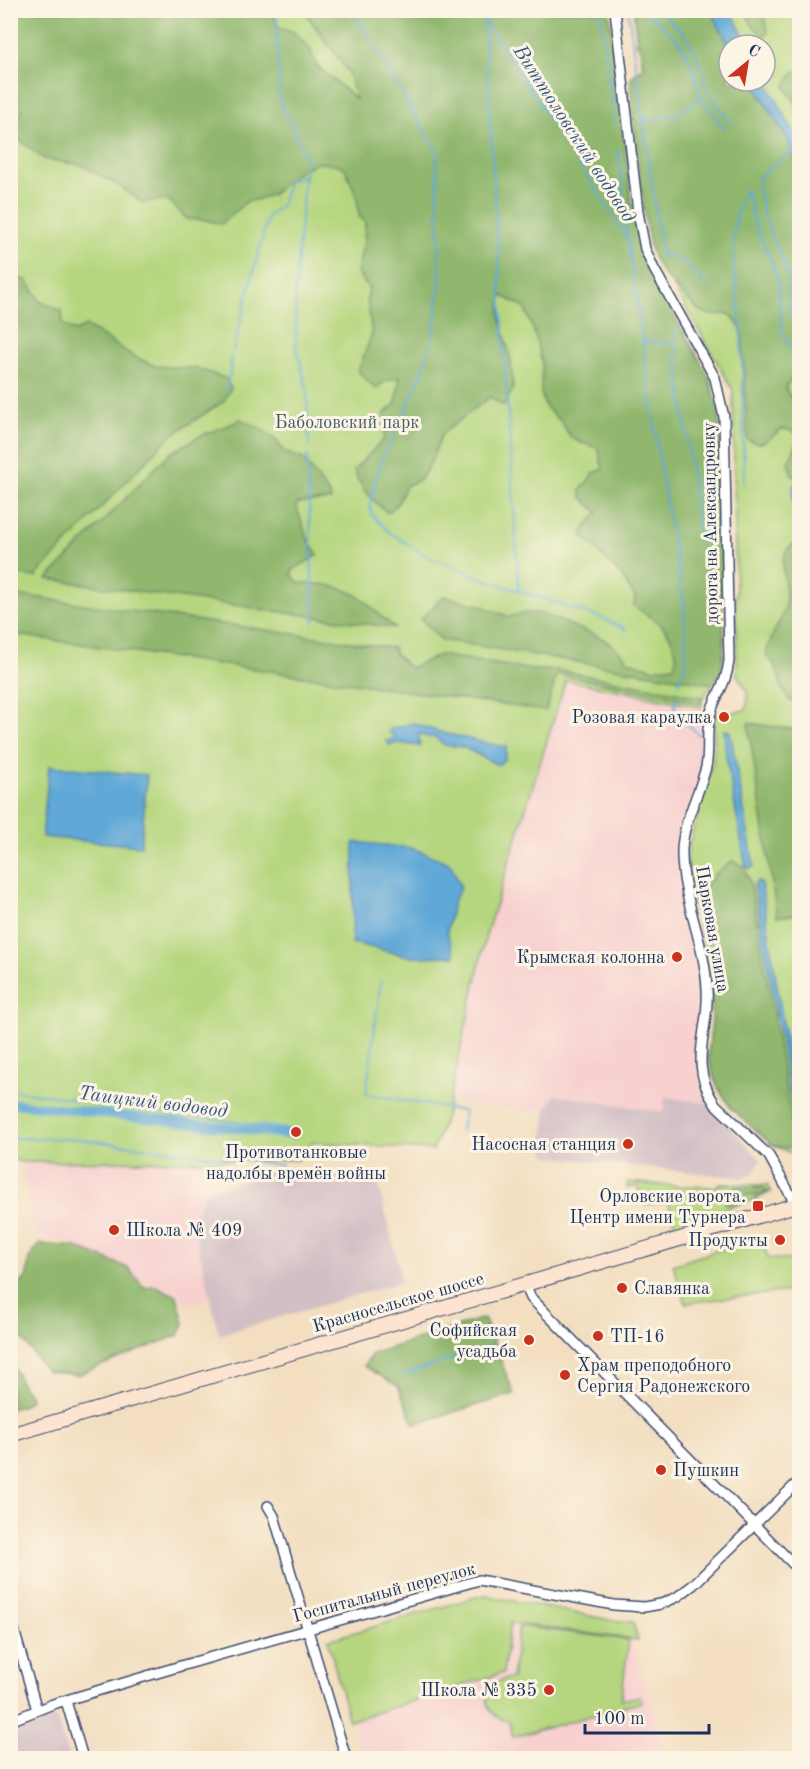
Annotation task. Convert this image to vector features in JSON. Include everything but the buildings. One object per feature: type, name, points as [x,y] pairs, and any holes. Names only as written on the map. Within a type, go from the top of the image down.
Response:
[{"type":"main road","name":"Красносельское шоссе","points":[[10,1435],[525,1284],[798,1209]]},
{"type":"street","name":"дорога на Александровку","points":[[615,10],[638,212],[645,249],[715,378],[724,417],[729,661],[727,678],[719,695]]},
{"type":"street","name":"Парковая улица","points":[[719,695],[709,720],[705,769],[683,837],[682,851],[683,871],[703,958],[708,991],[700,1052],[701,1071],[709,1095],[715,1104],[769,1156],[798,1209]]},
{"type":"street","points":[[525,1284],[531,1298],[800,1571]]},
{"type":"street","name":"Госпитальный переулок","points":[[10,1721],[66,1701],[479,1580],[614,1605],[644,1607],[661,1604],[677,1597],[693,1585],[800,1480]]},
{"type":"street","points":[[268,1506],[274,1516],[346,1758]]},
{"type":"street","points":[[10,1616],[38,1710]]},
{"type":"street","points":[[66,1701],[83,1758]]},
{"type":"shaded area","points":[[566,679],[706,708],[704,757],[700,776],[679,835],[677,857],[679,881],[701,976],[700,1019],[695,1052],[701,1091],[708,1103],[665,1098],[664,1112],[555,1095],[546,1109],[528,1111],[449,1101],[486,935]]},
{"type":"shaded area","points":[[555,1095],[663,1112],[665,1097],[708,1103],[761,1160],[753,1173],[744,1178],[550,1157],[545,1153],[543,1147],[546,1109]]},
{"type":"shaded area","name":"Школа № 409","points":[[202,1161],[205,1192],[193,1222],[210,1300],[183,1305],[179,1295],[160,1294],[121,1268],[90,1277],[73,1244],[44,1237],[35,1238],[22,1162]]},
{"type":"shaded area","points":[[281,1168],[376,1183],[379,1187],[401,1282],[219,1335],[193,1222],[205,1192]]},
{"type":"shaded area","name":"Школа № 335","points":[[510,1623],[631,1639],[667,1758],[364,1758],[352,1721],[503,1673]]},
{"type":"shaded area","points":[[56,1717],[69,1758],[11,1758],[11,1734]]},
{"type":"green space","name":"Баболовский парк","points":[[10,11],[609,11],[631,199],[640,246],[649,271],[712,384],[724,641],[722,670],[703,697],[701,707],[566,680],[486,935],[446,1116],[433,1150],[312,1142],[298,1160],[22,1162],[11,1159]]},
{"type":"green space","points":[[11,11],[272,11],[279,27],[293,32],[309,47],[317,66],[356,99],[348,72],[304,11],[609,11],[631,199],[640,246],[649,271],[706,371],[719,410],[724,641],[722,670],[713,684],[442,640],[421,619],[444,596],[482,606],[509,617],[525,613],[540,613],[598,636],[614,646],[629,661],[654,669],[674,666],[675,662],[675,649],[670,636],[634,606],[635,597],[622,576],[582,535],[586,526],[598,513],[582,497],[580,491],[594,473],[603,469],[598,448],[579,442],[570,436],[562,423],[545,406],[541,393],[542,363],[534,332],[524,307],[501,295],[500,317],[511,360],[513,389],[504,406],[490,397],[442,434],[430,464],[421,479],[406,486],[398,503],[388,513],[368,494],[354,470],[384,439],[385,413],[396,403],[400,377],[385,381],[376,389],[358,371],[372,334],[367,300],[369,289],[357,272],[364,241],[365,222],[359,216],[357,197],[345,168],[336,164],[316,163],[298,172],[273,194],[247,201],[221,224],[187,219],[167,199],[142,203],[118,185],[81,165],[44,159],[18,139],[13,128],[23,109],[11,108]]},
{"type":"green space","points":[[634,11],[799,11],[799,1169],[794,1154],[772,1145],[731,1108],[717,1086],[708,1057],[712,1021],[711,972],[690,888],[687,860],[689,845],[713,762],[715,715],[746,710],[748,699],[745,688],[737,675],[733,390],[673,285],[640,48],[637,44]]},
{"type":"green space","points":[[634,11],[711,11],[723,33],[717,33],[717,93],[759,93],[788,140],[800,170],[799,373],[786,386],[787,392],[799,401],[800,477],[792,475],[788,462],[798,441],[796,433],[782,429],[762,443],[747,439],[742,331],[733,317],[729,314],[711,315],[698,310],[663,274],[654,259],[642,202],[630,86],[631,78],[643,66],[640,48],[637,44]]},
{"type":"green space","points":[[746,11],[764,11],[768,33],[761,33],[752,25]]},
{"type":"green space","points":[[800,71],[799,108],[785,86],[794,72]]},
{"type":"green space","points":[[11,277],[26,280],[41,302],[62,311],[63,325],[75,331],[86,326],[135,357],[155,366],[196,368],[225,378],[231,388],[223,402],[170,436],[36,577],[11,574]]},
{"type":"green space","points":[[240,419],[271,436],[284,452],[303,459],[330,495],[331,500],[296,505],[307,538],[318,555],[294,569],[291,574],[299,583],[326,585],[352,593],[396,628],[47,579],[169,454],[200,436]]},
{"type":"green space","points":[[799,541],[799,702],[789,700],[782,688],[775,665],[766,655],[785,607],[786,588],[783,562],[785,554]]},
{"type":"green space","points":[[11,594],[393,648],[396,655],[410,668],[440,655],[533,670],[557,670],[703,697],[701,703],[557,674],[546,711],[11,634]]},
{"type":"green space","points":[[748,723],[799,730],[799,914],[777,917]]},
{"type":"green space","points":[[732,861],[744,866],[751,886],[795,1142],[788,1148],[772,1145],[731,1108],[717,1086],[708,1057],[712,1021],[711,972],[693,901],[715,874]]},
{"type":"green space","points":[[800,1013],[799,1064],[792,1015]]},
{"type":"green space","points":[[627,1182],[717,1187],[718,1184],[767,1185],[771,1192],[675,1226],[668,1202],[644,1205],[637,1186],[627,1188]]},
{"type":"green space","points":[[762,1187],[768,1192],[757,1196],[747,1195],[735,1204],[726,1204],[725,1200],[732,1189]]},
{"type":"green space","points":[[761,1236],[768,1258],[799,1261],[799,1290],[686,1303],[673,1265]]},
{"type":"green space","points":[[40,1244],[76,1247],[128,1268],[144,1287],[156,1286],[177,1296],[184,1323],[179,1335],[77,1375],[46,1371],[21,1337],[11,1337],[11,1293],[27,1276],[29,1258]]},
{"type":"green space","points":[[484,1318],[514,1394],[414,1424],[398,1386],[364,1366],[372,1354]]},
{"type":"green space","points":[[11,1361],[23,1387],[31,1398],[24,1405],[11,1409]]},
{"type":"green space","points":[[483,1595],[610,1620],[633,1622],[638,1640],[510,1623],[503,1673],[349,1721],[328,1640]]},
{"type":"green space","points":[[519,1626],[629,1640],[621,1700],[640,1696],[642,1702],[513,1737],[509,1721],[493,1714],[487,1698],[496,1684],[503,1679],[512,1678]]},
{"type":"water","points":[[711,11],[731,11],[742,33],[723,33]]},
{"type":"water","points":[[759,93],[773,93],[799,142],[799,170],[788,140]]},
{"type":"water","points":[[799,477],[799,523],[792,493]]},
{"type":"water","points":[[412,723],[443,733],[507,746],[505,759],[498,765],[463,747],[444,745],[435,737],[427,737],[418,733],[420,746],[398,743],[389,745],[386,741],[394,738],[393,734],[389,733],[390,729]]},
{"type":"water","points":[[724,730],[730,731],[754,866],[750,869],[746,867],[726,757]]},
{"type":"water","points":[[49,766],[147,775],[141,846],[42,837]]},
{"type":"water","points":[[354,842],[411,848],[450,863],[461,887],[453,902],[447,932],[455,956],[412,957],[352,943]]},
{"type":"water","points":[[757,881],[761,883],[799,1125],[799,1147],[754,885]]},
{"type":"waterway","points":[[276,10],[280,101],[306,157],[295,293],[296,346],[307,389],[309,446]]},
{"type":"waterway","points":[[352,10],[437,151],[440,284],[433,336],[423,370],[380,463],[370,505],[372,515],[389,532],[430,558],[492,582],[602,618],[627,630]]},
{"type":"waterway","name":"Виттоловский водовод","points":[[478,10],[628,239]]},
{"type":"waterway","points":[[600,10],[615,124]]},
{"type":"waterway","points":[[628,10],[662,258]]},
{"type":"waterway","points":[[643,10],[680,43],[690,61],[701,98],[724,129]]},
{"type":"waterway","points":[[659,10],[681,30],[696,52],[707,89],[731,124]]},
{"type":"waterway","points":[[484,19],[519,591]]},
{"type":"waterway","points":[[642,121],[674,115],[701,98]]},
{"type":"waterway","points":[[618,150],[628,241],[665,497],[684,605],[686,664],[679,683]]},
{"type":"waterway","points":[[790,317],[785,264],[764,217],[757,179],[792,151]]},
{"type":"waterway","points":[[233,351],[268,216],[281,206],[290,177],[293,180],[306,175]]},
{"type":"waterway","points":[[746,190],[756,228],[777,278],[782,329],[786,339],[800,357]]},
{"type":"waterway","points":[[744,485],[741,334],[733,243],[739,207],[746,190]]},
{"type":"waterway","points":[[662,254],[682,262],[707,287]]},
{"type":"waterway","points":[[800,322],[795,326],[800,341]]},
{"type":"waterway","points":[[674,330],[700,544]]},
{"type":"waterway","points":[[643,341],[675,344]]},
{"type":"waterway","points":[[226,389],[231,357]]},
{"type":"waterway","points":[[307,455],[314,622]]},
{"type":"waterway","points":[[677,698],[674,711],[698,734],[702,734]]},
{"type":"waterway","points":[[381,981],[366,1094],[464,1111],[461,1131]]},
{"type":"waterway","points":[[10,1090],[293,1130]]},
{"type":"waterway","name":"Таицкий водовод","points":[[10,1103],[292,1135]]},
{"type":"waterway","points":[[10,1138],[78,1139],[282,1165]]},
{"type":"waterway","name":"Таицкий водовод","points":[[735,1196],[742,1195]]},
{"type":"waterway","points":[[404,1375],[491,1345]]},
{"type":"place","name":"Розовая караулка","points":[[724,717]]},
{"type":"place","name":"Крымская колонна","points":[[677,957]]},
{"type":"place","name":"Противотанковые надолбы времён войны","points":[[296,1132]]},
{"type":"place","name":"Насосная станция","points":[[628,1144]]},
{"type":"place","name":"Орловские ворота. Центр имени Турнера","points":[[758,1206]]},
{"type":"place","name":"Школа № 409","points":[[114,1230]]},
{"type":"place","name":"Продукты","points":[[780,1240]]},
{"type":"place","name":"Славянка","points":[[622,1288]]},
{"type":"place","name":"ТП-16","points":[[598,1336]]},
{"type":"place","name":"Софийская усадьба","points":[[529,1340]]},
{"type":"place","name":"Храм преподобного Сергия Радонежского","points":[[565,1375]]},
{"type":"place","name":"Пушкин","points":[[661,1470]]},
{"type":"place","name":"Школа № 335","points":[[549,1690]]}]
